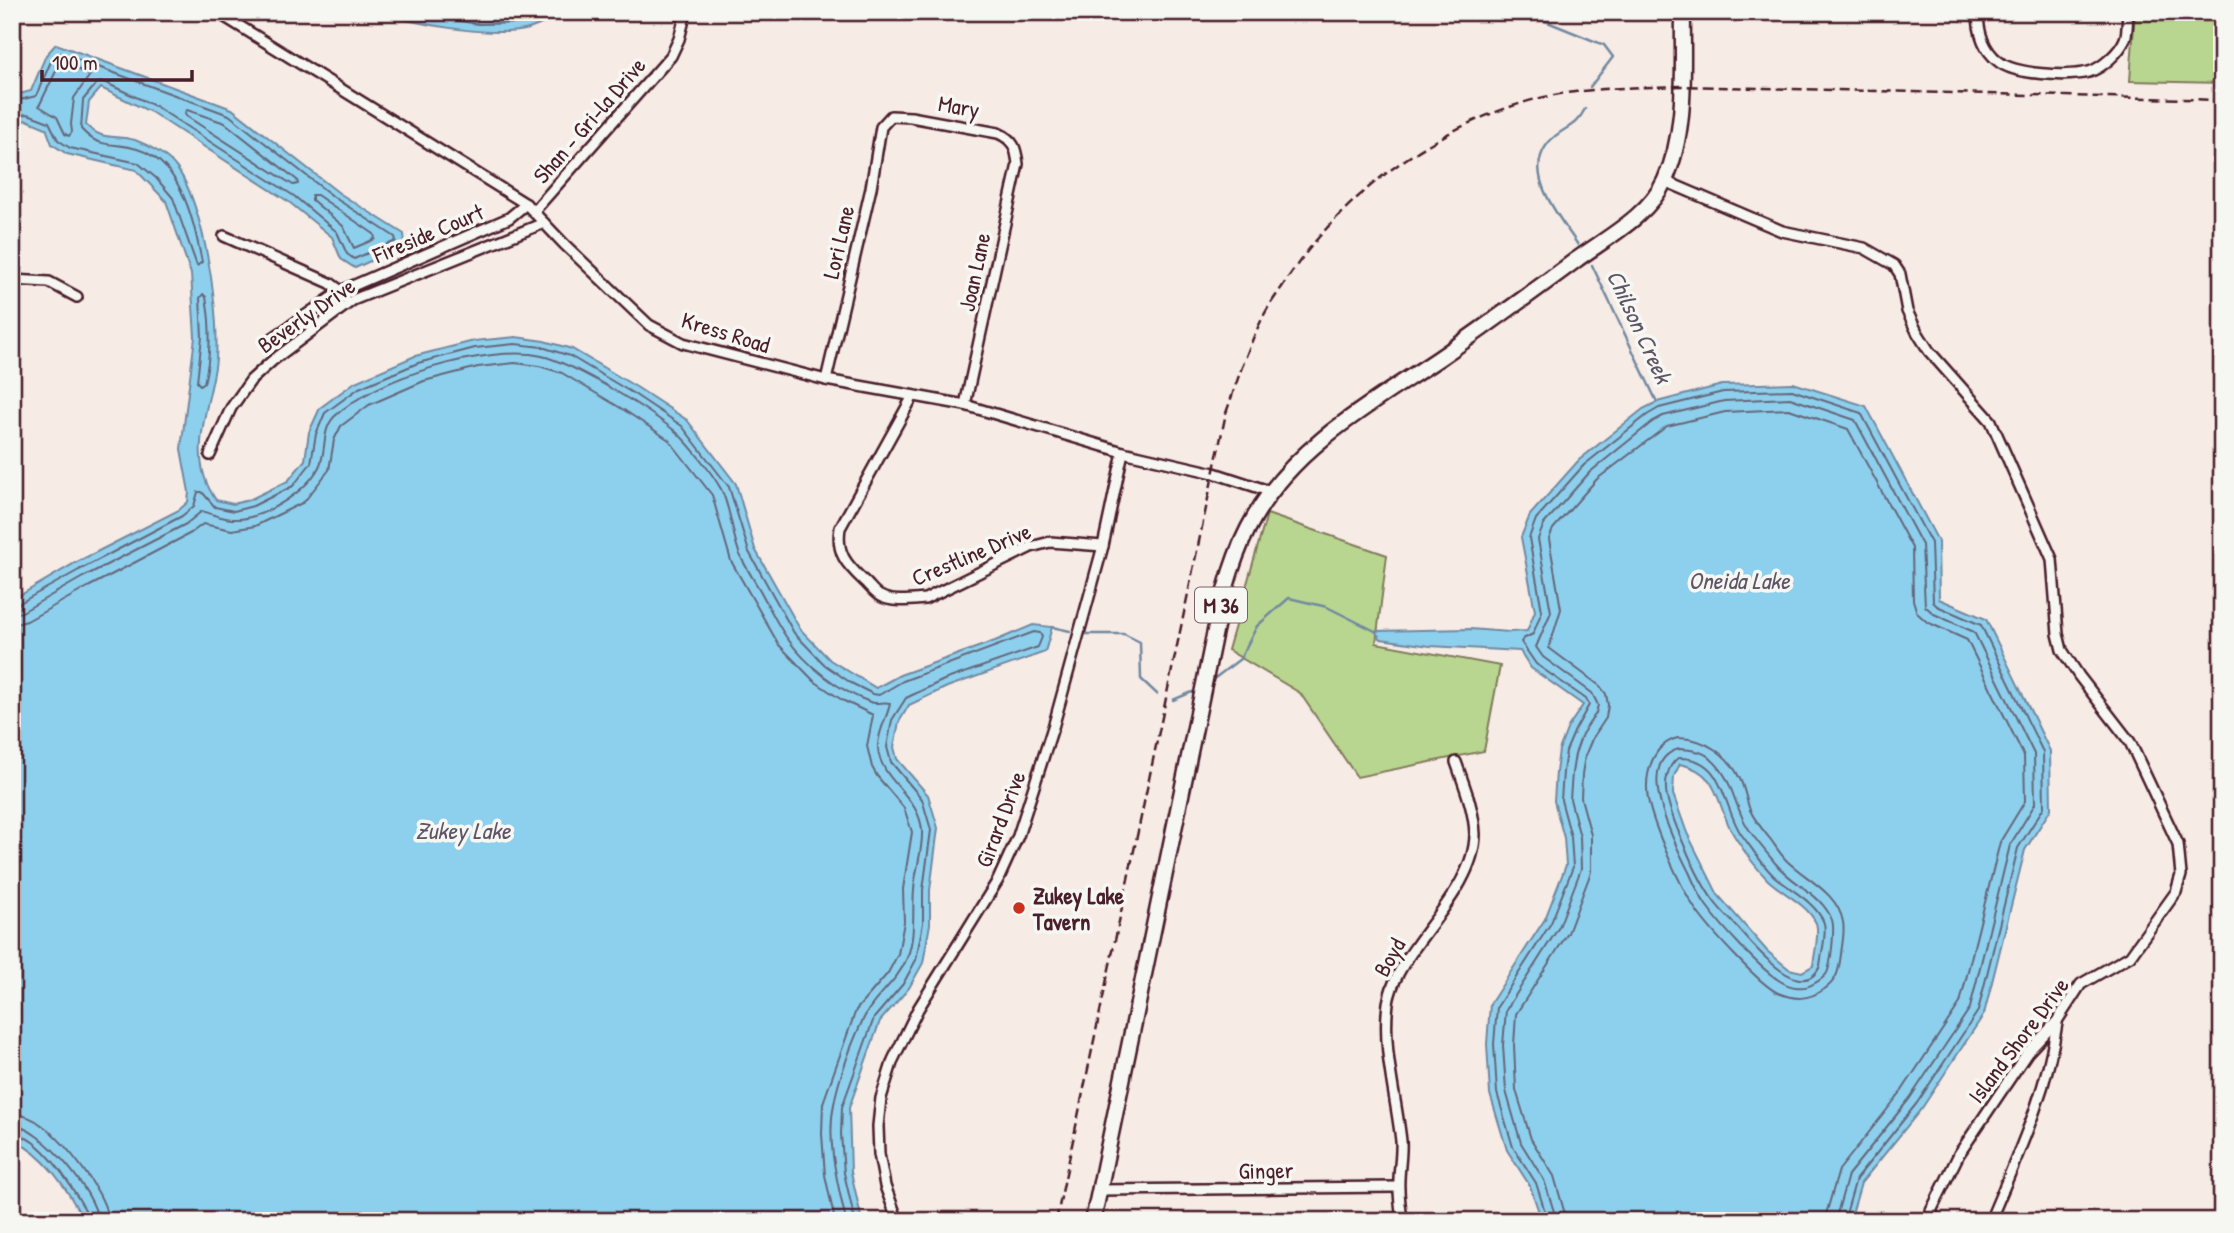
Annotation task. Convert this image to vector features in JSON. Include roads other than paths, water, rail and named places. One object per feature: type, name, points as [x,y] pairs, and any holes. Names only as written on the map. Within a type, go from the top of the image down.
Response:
[{"type":"main road","name":"M 36","points":[[1093,1221],[1221,605],[1242,543],[1255,516],[1293,465],[1325,436],[1510,310],[1639,213],[1665,181],[1679,132],[1683,12]]},
{"type":"street","name":"Kress Road","points":[[217,12],[526,204],[649,325],[683,343],[826,380],[965,405],[1123,452],[1213,473],[1272,492]]},
{"type":"street","name":"Shan - Gri-la Drive","points":[[534,211],[671,56],[686,12]]},
{"type":"street","points":[[1978,12],[1983,41],[1998,62],[2018,71],[2068,73],[2088,72],[2096,68],[2120,47],[2126,33],[2128,12]]},
{"type":"street","name":"Mary","points":[[891,116],[998,132],[1007,136],[1016,146]]},
{"type":"street","name":"Lori Lane","points":[[826,380],[871,188],[881,127],[891,116]]},
{"type":"street","name":"Joan Lane","points":[[965,405],[1017,164],[1016,146]]},
{"type":"street","name":"Island Shore Drive","points":[[1665,181],[1782,231],[1864,248],[1894,265],[1900,274],[1907,311],[1917,332],[1929,351],[1991,421],[2052,559],[2058,634],[2062,650],[2130,742],[2178,844],[2181,861],[2176,892],[2130,956],[2081,984],[2057,1021],[2027,1053],[1959,1154],[1931,1211],[1936,1221]]},
{"type":"street","name":"Fireside Court","points":[[267,342],[341,291],[509,218],[526,204]]},
{"type":"street","name":"Beverly Drive","points":[[210,455],[231,408],[251,380],[353,300],[544,223]]},
{"type":"street","points":[[224,236],[330,283],[341,291]]},
{"type":"street","points":[[12,280],[49,282],[76,297]]},
{"type":"street","name":"Crestline Drive","points":[[913,396],[841,528],[838,540],[846,564],[881,596],[907,600],[925,599],[1031,547],[1050,542],[1103,546]]},
{"type":"street","name":"Girard Drive","points":[[898,1221],[885,1186],[880,1154],[878,1126],[885,1085],[893,1060],[918,1009],[998,880],[1018,836],[1055,724],[1103,546],[1123,452]]},
{"type":"street","name":"Boyd","points":[[1398,1187],[1401,1151],[1386,1032],[1389,1002],[1394,981],[1402,966],[1446,902],[1472,857],[1475,835],[1472,813],[1456,762]]},
{"type":"street","points":[[1990,1221],[2034,1116],[2053,1052],[2057,1021]]},
{"type":"street","points":[[1398,1187],[1402,1221]]},
{"type":"street","name":"Ginger","points":[[1099,1190],[1398,1187]]},
{"type":"water","points":[[378,12],[558,12],[556,18],[529,29],[491,32],[431,25]]},
{"type":"water","name":"Zukey Lake","points":[[56,44],[232,109],[339,193],[404,234],[405,245],[355,268],[341,259],[332,237],[289,202],[151,112],[101,88],[89,102],[86,125],[98,134],[135,140],[162,154],[175,166],[194,205],[208,262],[216,321],[215,367],[204,418],[201,451],[202,468],[216,500],[233,504],[249,500],[288,481],[305,460],[309,432],[320,408],[355,382],[415,356],[474,341],[516,337],[544,341],[572,349],[687,420],[736,484],[755,549],[800,629],[830,660],[876,688],[900,675],[1033,625],[1052,627],[1045,652],[947,687],[909,705],[899,722],[894,747],[897,759],[928,795],[938,828],[930,890],[930,924],[923,963],[909,988],[880,1021],[849,1108],[851,1172],[862,1221],[83,1221],[70,1197],[45,1163],[12,1139],[12,600],[75,563],[179,510],[188,502],[189,492],[181,449],[195,337],[191,274],[166,201],[136,170],[67,154],[52,144],[46,128],[27,120],[12,123],[12,96],[31,91],[46,55]]},
{"type":"water","name":"Oneida Lake","points":[[1793,383],[1866,406],[1938,541],[1939,599],[1986,619],[2050,751],[2051,809],[2025,850],[1984,1014],[1922,1108],[1861,1183],[1850,1221],[1542,1221],[1530,1186],[1507,1150],[1490,1094],[1487,1044],[1490,1004],[1545,919],[1566,865],[1564,838],[1554,801],[1556,772],[1559,750],[1568,727],[1583,705],[1531,668],[1520,651],[1430,646],[1381,639],[1375,631],[1527,631],[1535,611],[1521,537],[1530,515],[1579,460],[1643,409],[1657,402],[1722,385]],"holes":[[[1680,764],[1694,768],[1711,783],[1729,826],[1755,865],[1768,880],[1812,916],[1817,933],[1813,966],[1802,972],[1789,969],[1767,951],[1718,895],[1687,833],[1673,794],[1674,776]]]},
{"type":"waterway","name":"Chilson Creek","points":[[1523,12],[1604,45],[1613,57],[1590,87]]},
{"type":"waterway","name":"Chilson Creek","points":[[1578,245],[1546,195],[1539,168],[1541,154],[1549,142],[1573,124],[1585,109]]},
{"type":"waterway","name":"Chilson Creek","points":[[1592,265],[1657,402]]},
{"type":"waterway","points":[[1211,681],[1240,659],[1257,626],[1289,598],[1327,607],[1375,631]]},
{"type":"waterway","points":[[1052,627],[1070,631]]},
{"type":"waterway","points":[[1082,634],[1124,634],[1140,642],[1141,679],[1157,694]]},
{"type":"waterway","points":[[1173,700],[1192,692]]},
{"type":"railway","points":[[1056,1221],[1226,413],[1242,366],[1269,307],[1304,255],[1356,198],[1417,151],[1451,132],[1522,103],[1581,91],[1681,86],[2222,100]]},
{"type":"place","name":"Zukey Lake Tavern","points":[[1019,908]]}]
